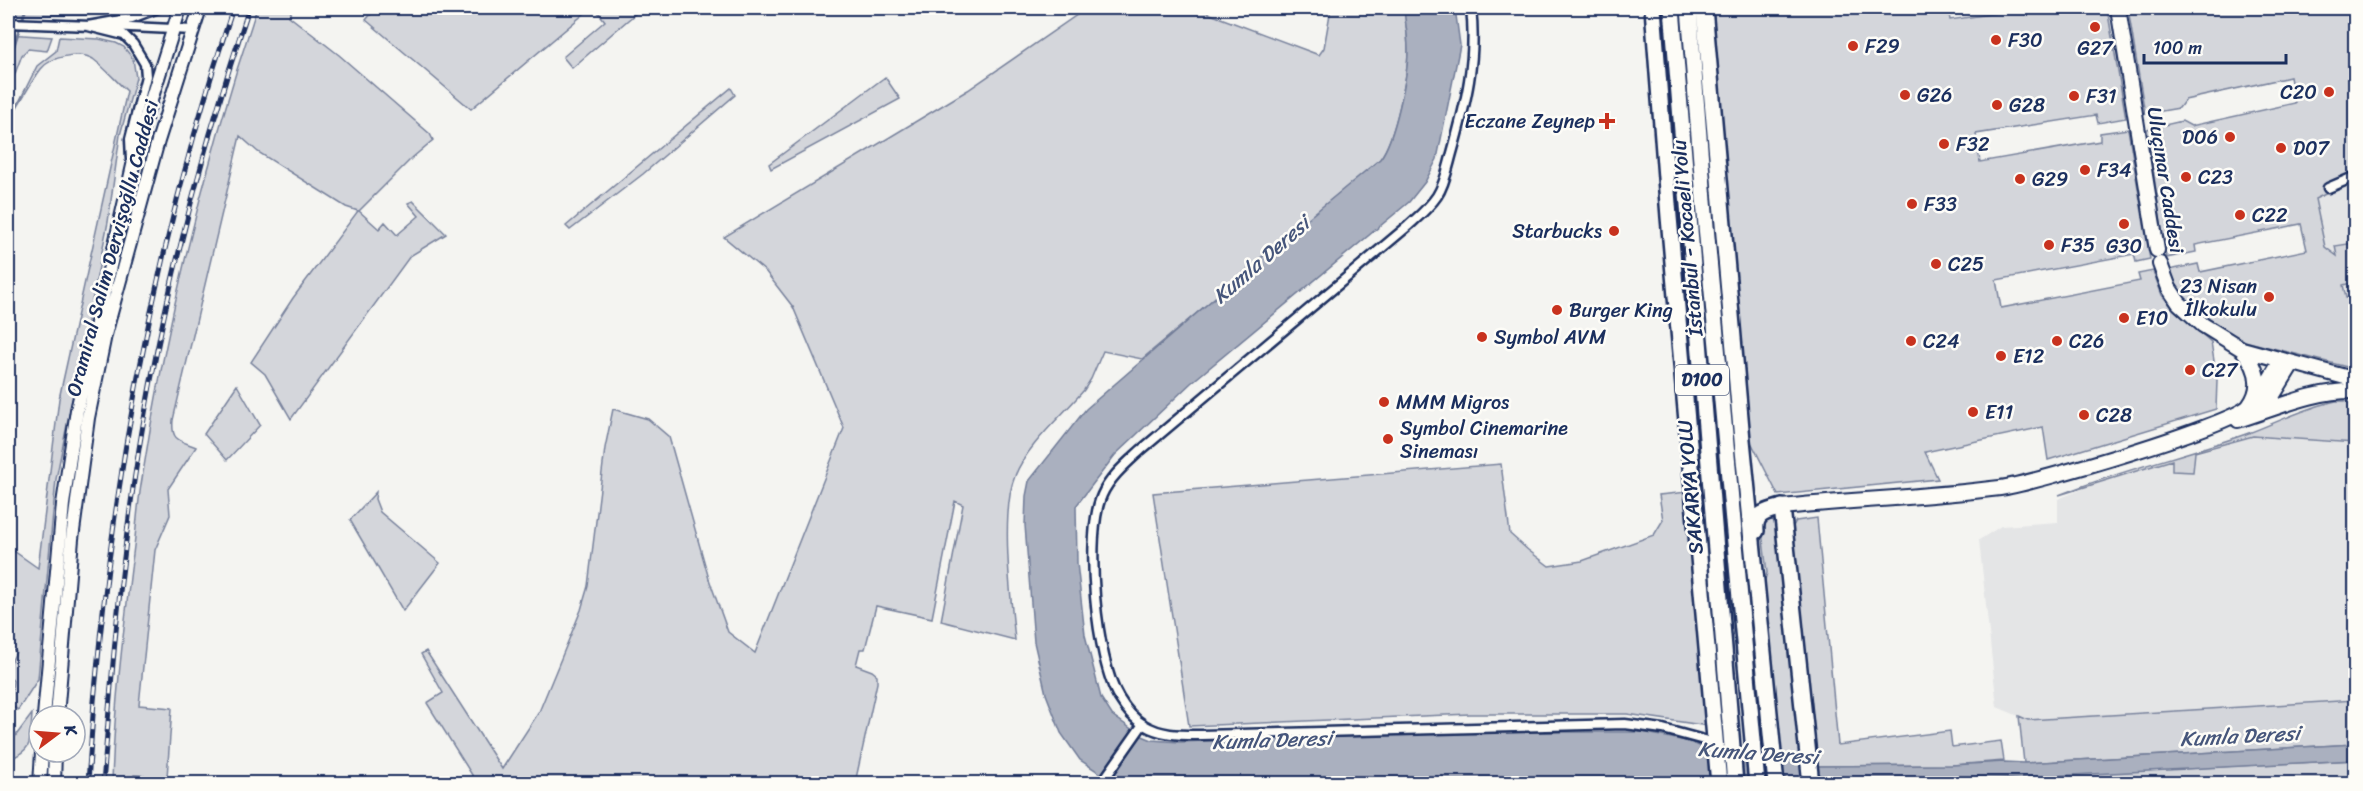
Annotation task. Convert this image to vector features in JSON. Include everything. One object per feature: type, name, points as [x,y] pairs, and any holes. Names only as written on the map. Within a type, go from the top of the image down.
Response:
[{"type":"highway","points":[[1653,8],[1719,783]]},
{"type":"highway","name":"SAKARYA YOLU","points":[[1672,8],[1735,783]]},
{"type":"highway","name":"İstanbul - Kocaeli Yolu","points":[[1689,8],[1706,226],[1757,783]]},
{"type":"highway","points":[[1704,8],[1776,783]]},
{"type":"highway","points":[[1746,478],[1755,496],[1763,503],[1782,507]]},
{"type":"highway","points":[[1757,584],[1760,560],[1756,519],[1759,514],[1782,507]]},
{"type":"highway","points":[[1782,507],[1811,783]]},
{"type":"main road","name":"Oramiral Salim Dervişoğllu Caddesi","points":[[45,704],[63,504],[76,410],[132,169],[180,8]]},
{"type":"main road","name":"Oramiral Salim Dervişoğllu Caddesi","points":[[58,704],[72,539],[88,418],[105,335],[158,141],[200,8]]},
{"type":"main road","name":"Uluçınar Caddesi","points":[[2118,8],[2159,257],[2169,288],[2179,303],[2203,325],[2242,349],[2355,380]]},
{"type":"main road","points":[[2242,349],[2252,360],[2258,385],[2255,397],[2247,408]]},
{"type":"main road","points":[[2207,428],[2247,408],[2261,395],[2286,362]]},
{"type":"main road","points":[[2229,422],[2253,411],[2268,400],[2286,362]]},
{"type":"main road","points":[[1782,507],[2002,488],[2280,407],[2311,395],[2355,391]]},
{"type":"main road","points":[[40,783],[41,764]]},
{"type":"main road","points":[[54,783],[55,764]]},
{"type":"street","points":[[88,26],[132,18],[159,8]]},
{"type":"street","points":[[1471,8],[1474,49],[1471,74],[1444,182],[1437,196],[1410,225],[1141,450],[1112,479],[1102,495],[1096,515],[1094,541],[1099,633],[1107,666],[1118,697],[1141,726],[1172,734],[1625,724],[1663,729],[1716,748]]},
{"type":"street","points":[[8,23],[193,30]]},
{"type":"street","points":[[88,26],[124,35],[134,44],[145,64],[146,76],[130,139],[132,169]]},
{"type":"street","points":[[2328,188],[2355,176]]},
{"type":"street","points":[[1101,783],[1141,726]]},
{"type":"shaded area","points":[[17,8],[142,8],[95,15],[63,15],[15,14]]},
{"type":"shaded area","points":[[257,8],[293,8],[289,16],[339,55],[430,134],[433,140],[359,211],[379,229],[385,222],[397,235],[419,216],[408,203],[413,201],[446,234],[410,256],[291,419],[265,374],[251,362],[293,298],[358,211],[346,207],[258,152],[240,136],[173,420],[173,432],[177,439],[196,447],[168,489],[170,515],[155,550],[139,705],[172,708],[167,777],[134,775],[134,783],[112,783],[122,644],[140,494],[162,364],[204,184]]},
{"type":"shaded area","points":[[376,8],[591,8],[471,109],[366,20]]},
{"type":"shaded area","points":[[595,8],[642,8],[572,68],[563,57],[605,21]]},
{"type":"shaded area","points":[[1087,8],[1200,8],[1210,14],[1319,55],[1324,48],[1331,8],[1404,8],[1408,45],[1407,61],[1395,123],[1386,150],[1380,159],[1142,359],[1103,351],[1084,390],[1028,453],[1015,476],[1008,511],[1008,556],[1015,640],[941,621],[963,505],[955,501],[932,618],[876,606],[865,649],[860,649],[856,665],[877,675],[877,683],[855,783],[477,783],[427,703],[443,693],[421,654],[426,651],[502,769],[539,712],[581,610],[588,586],[605,448],[613,409],[648,419],[669,437],[709,579],[728,632],[755,653],[844,428],[793,307],[766,272],[724,237],[968,90]]},
{"type":"shaded area","points":[[1713,8],[1948,8],[1950,20],[2032,8],[2107,8],[2126,118],[2098,123],[2096,115],[1976,134],[1980,162],[2100,141],[2100,133],[2128,129],[2150,259],[2136,262],[2134,254],[1996,280],[2001,308],[2140,281],[2138,274],[2153,271],[2162,295],[2174,310],[2211,342],[2217,380],[2216,409],[2048,460],[2043,427],[1925,452],[1938,479],[1778,495],[1749,438]]},
{"type":"shaded area","points":[[2128,8],[2355,8],[2355,180],[2315,199],[2325,247],[2337,256],[2335,246],[2354,243],[2355,282],[2343,285],[2346,298],[2355,297],[2355,322],[2351,323],[2355,344],[2355,369],[2241,340],[2194,309],[2177,292],[2169,270],[2198,264],[2200,272],[2307,250],[2301,224],[2195,245],[2196,252],[2166,258],[2147,129],[2182,121],[2191,126],[2295,103],[2290,77],[2185,100],[2179,108],[2145,114]]},
{"type":"shaded area","points":[[8,34],[52,37],[47,51],[28,49],[22,55],[8,92]]},
{"type":"shaded area","points":[[59,37],[99,39],[124,47],[133,59],[136,78],[120,135],[108,222],[56,479],[38,679],[18,710],[10,705],[13,681],[8,674],[8,668],[16,652],[8,647],[8,547],[38,568],[59,399],[127,91],[93,59],[81,55],[66,56],[52,61],[41,69],[14,112],[37,66],[56,51]]},
{"type":"shaded area","points":[[885,77],[900,99],[771,169],[769,164]]},
{"type":"shaded area","points":[[731,88],[735,95],[643,174],[570,230],[566,226]]},
{"type":"shaded area","points":[[2355,180],[2355,344],[2337,257],[2325,247],[2315,199]]},
{"type":"shaded area","points":[[237,385],[260,425],[227,460],[204,434]]},
{"type":"shaded area","points":[[2336,401],[2355,401],[2355,443],[2253,436],[2195,452],[2193,472],[2172,471],[2172,460],[2059,495],[2105,478],[2246,434]]},
{"type":"shaded area","points":[[2253,436],[2355,443],[2355,700],[2028,720],[1997,707],[1979,540],[2001,526],[2058,522],[2058,499],[2090,486]]},
{"type":"shaded area","points":[[1501,464],[1510,534],[1549,566],[1582,561],[1654,535],[1663,520],[1659,495],[1688,492],[1709,726],[1627,714],[1470,714],[1189,726],[1153,493]]},
{"type":"shaded area","points":[[376,492],[375,499],[380,512],[440,563],[403,611],[350,520]]},
{"type":"shaded area","points":[[1817,518],[1838,745],[1950,731],[1952,747],[2001,741],[2004,761],[1952,765],[1817,766],[1791,530],[1796,521]]},
{"type":"shaded area","points":[[1770,519],[1774,521],[1777,531],[1804,763],[1781,758],[1763,586],[1767,573],[1761,523]]},
{"type":"shaded area","points":[[2355,700],[2355,744],[2024,763],[2019,716],[2028,720]]},
{"type":"shaded area","points":[[27,721],[26,748],[8,760],[8,746]]},
{"type":"shaded area","points":[[2355,760],[2355,783],[1901,783]]},
{"type":"water","name":"Kumla Deresi","points":[[1404,8],[1455,8],[1460,45],[1437,159],[1425,182],[1409,202],[1191,383],[1115,455],[1076,506],[1077,563],[1085,635],[1101,698],[1112,715],[1140,735],[1152,740],[1179,742],[1422,732],[1642,732],[1691,742],[1716,754],[1781,758],[1817,766],[2024,763],[2355,744],[2355,760],[1901,784],[1115,783],[1080,760],[1061,733],[1046,694],[1034,642],[1025,525],[1029,481],[1086,409],[1278,243],[1380,159],[1391,137],[1406,75],[1408,45]]},
{"type":"waterway","points":[[8,64],[26,8]]},
{"type":"railway","points":[[88,784],[95,685],[106,587],[135,391],[178,198],[233,8]]},
{"type":"railway","points":[[103,784],[123,566],[143,424],[156,354],[188,214],[249,8]]},
{"type":"place","name":"G27","points":[[2095,27]]},
{"type":"place","name":"F30","points":[[1996,40]]},
{"type":"place","name":"F29","points":[[1853,46]]},
{"type":"place","name":"C20","points":[[2329,92]]},
{"type":"place","name":"G26","points":[[1905,95]]},
{"type":"place","name":"F31","points":[[2074,96]]},
{"type":"place","name":"G28","points":[[1997,105]]},
{"type":"place","name":"Eczane Zeynep","points":[[1607,121]]},
{"type":"place","name":"D06","points":[[2230,137]]},
{"type":"place","name":"F32","points":[[1944,144]]},
{"type":"place","name":"D07","points":[[2281,148]]},
{"type":"place","name":"F34","points":[[2085,170]]},
{"type":"place","name":"C23","points":[[2186,177]]},
{"type":"place","name":"G29","points":[[2020,179]]},
{"type":"place","name":"F33","points":[[1912,204]]},
{"type":"place","name":"C22","points":[[2240,215]]},
{"type":"place","name":"G30","points":[[2124,224]]},
{"type":"place","name":"Starbucks","points":[[1614,231]]},
{"type":"place","name":"F35","points":[[2049,245]]},
{"type":"place","name":"C25","points":[[1936,264]]},
{"type":"place","name":"23 Nisan İlkokulu","points":[[2269,297]]},
{"type":"place","name":"Burger King","points":[[1557,310]]},
{"type":"place","name":"E10","points":[[2124,318]]},
{"type":"place","name":"Symbol AVM","points":[[1482,337]]},
{"type":"place","name":"C24","points":[[1911,341]]},
{"type":"place","name":"C26","points":[[2057,341]]},
{"type":"place","name":"E12","points":[[2001,356]]},
{"type":"place","name":"C27","points":[[2190,370]]},
{"type":"place","name":"MMM Migros","points":[[1384,402]]},
{"type":"place","name":"E11","points":[[1973,412]]},
{"type":"place","name":"C28","points":[[2084,415]]},
{"type":"place","name":"Symbol Cinemarine Sineması","points":[[1388,439]]}]
